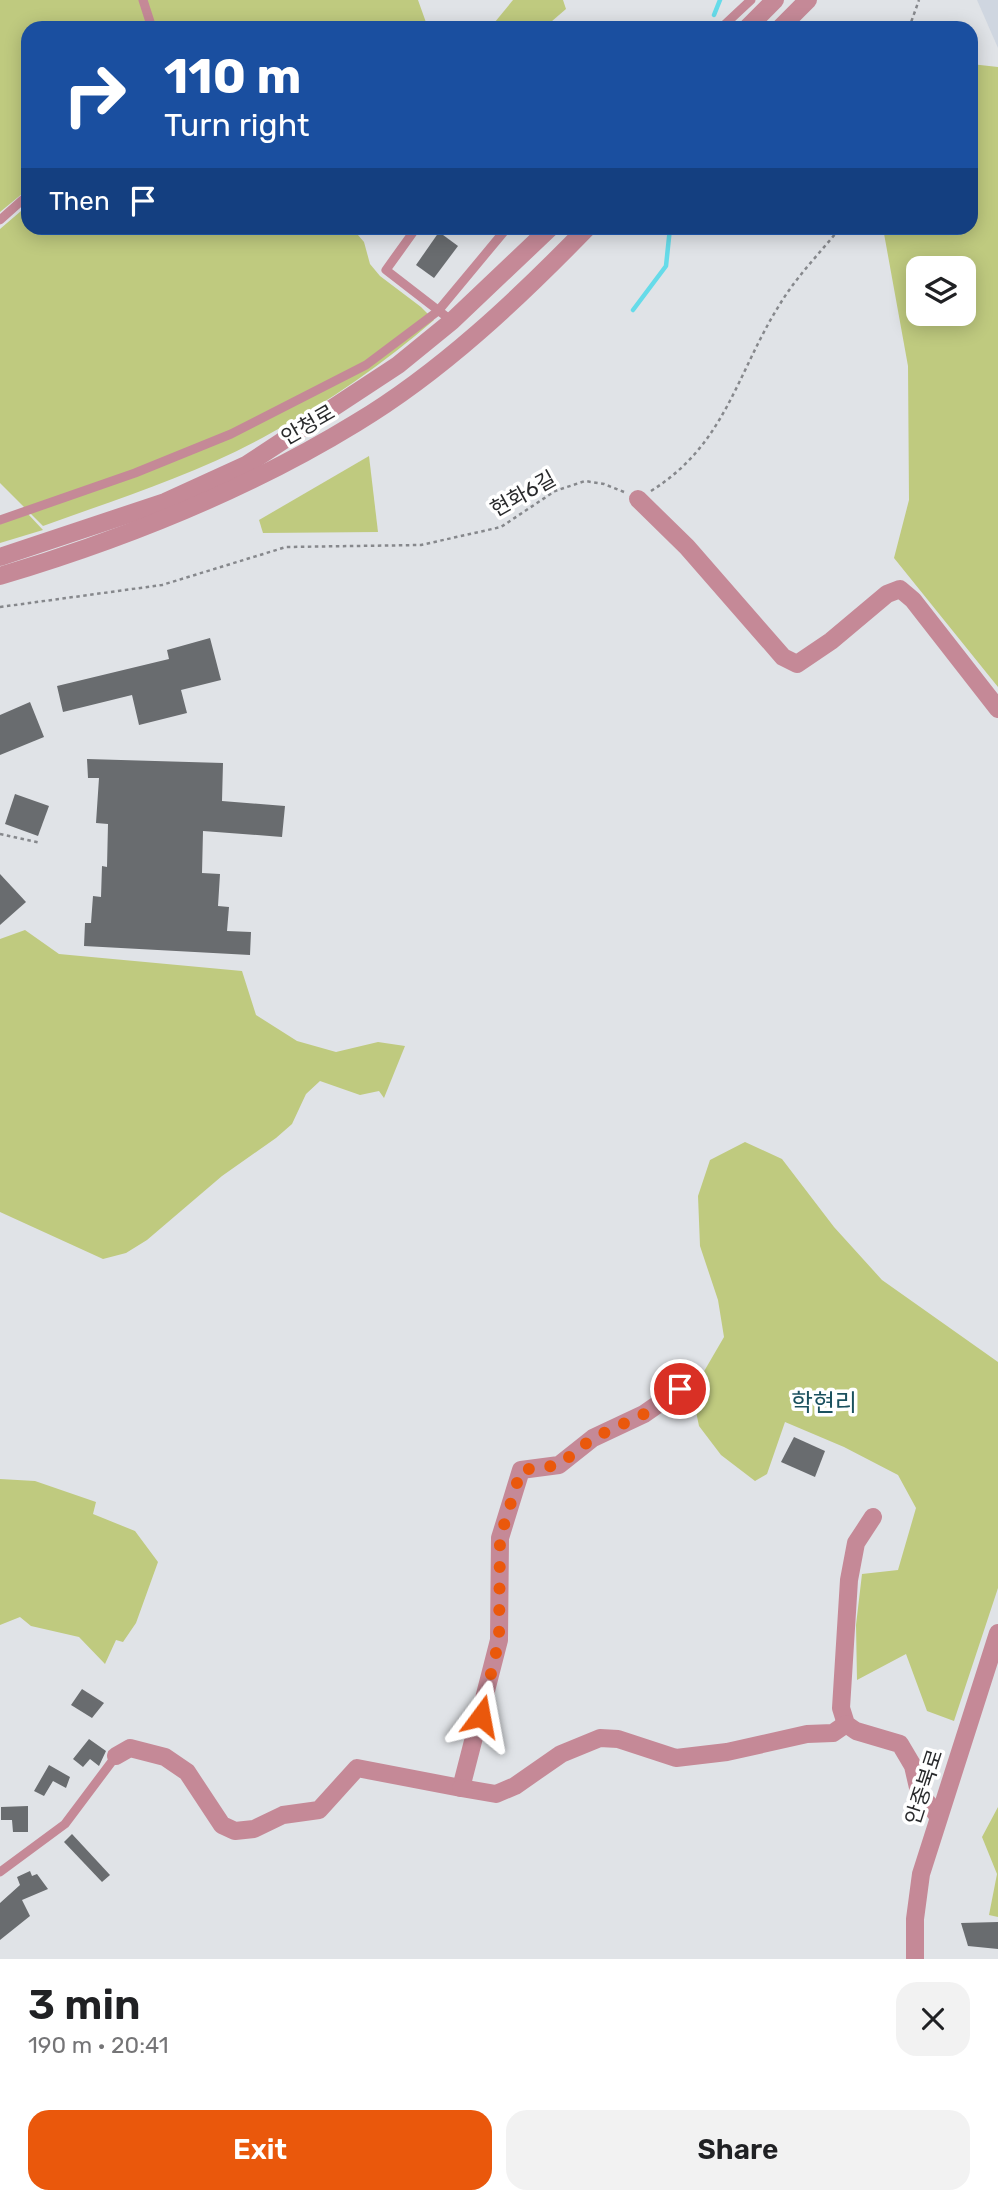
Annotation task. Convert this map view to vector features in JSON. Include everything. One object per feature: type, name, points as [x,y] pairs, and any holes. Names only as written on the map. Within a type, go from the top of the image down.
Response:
[{"type":"street","points":[[754,21],[775,0]]},
{"type":"street","points":[[787,21],[808,0]]},
{"type":"street","name":"안청로","points":[[0,557],[165,502],[246,465],[387,372],[445,316],[542,235]]},
{"type":"street","name":"안청로","points":[[0,576],[84,551],[173,516],[278,468],[358,422],[443,362],[579,235]]},
{"type":"street","points":[[638,499],[687,547],[783,657],[797,664],[831,641],[887,594],[900,589],[913,600],[998,709]]},
{"type":"street","points":[[461,1788],[499,1640],[500,1538],[521,1470],[559,1465],[593,1438],[644,1414],[680,1389]]},
{"type":"street","points":[[873,1517],[856,1543],[849,1580],[841,1708],[846,1724],[856,1731],[900,1744],[913,1766],[919,1792],[938,1816]]},
{"type":"street","name":"안중북로","points":[[915,1959],[915,1919],[921,1874],[998,1633]]},
{"type":"street","points":[[116,1756],[130,1748],[164,1757],[187,1772],[217,1819],[235,1831],[254,1829],[282,1815],[318,1810],[357,1768],[496,1794],[515,1786],[561,1754],[600,1738],[618,1739],[676,1758],[727,1752],[807,1734],[833,1733],[846,1724]]},
{"type":"lane","points":[[143,0],[150,21]]},
{"type":"lane","points":[[728,21],[751,0]]},
{"type":"lane","points":[[0,220],[21,201]]},
{"type":"lane","points":[[411,235],[386,271],[445,316]]},
{"type":"lane","points":[[0,520],[135,473],[252,424],[366,365],[445,316],[502,235]]},
{"type":"lane","points":[[0,1872],[65,1824],[116,1756]]},
{"type":"path","points":[[912,21],[919,0]]},
{"type":"path","points":[[638,499],[677,475],[715,430],[779,305],[834,235]]},
{"type":"path","name":"현화6길","points":[[0,607],[162,585],[286,547],[421,545],[501,527],[555,491],[585,481],[604,484],[638,499]]},
{"type":"path","points":[[0,834],[41,843]]},
{"type":"shaded area","points":[[977,0],[998,0],[998,48]]},
{"type":"green space","points":[[0,0],[418,0],[426,21],[21,21],[21,195],[0,212]]},
{"type":"green space","points":[[513,0],[563,0],[566,9],[552,21],[496,21]]},
{"type":"green space","points":[[978,65],[998,67],[998,687],[894,558],[909,500],[908,366],[884,235],[978,235]]},
{"type":"green space","points":[[21,211],[21,235],[358,235],[364,242],[370,264],[380,276],[434,320],[335,395],[244,447],[159,484],[43,526],[0,483],[0,229]]},
{"type":"green space","points":[[369,456],[378,532],[263,533],[259,520]]},
{"type":"green space","points":[[28,514],[43,530],[0,543],[0,524]]},
{"type":"green space","points":[[25,930],[59,954],[242,971],[256,1015],[297,1041],[336,1052],[378,1042],[405,1046],[384,1098],[379,1091],[360,1095],[320,1081],[306,1094],[292,1124],[276,1138],[222,1176],[147,1240],[126,1253],[103,1259],[0,1212],[0,939]]},
{"type":"green space","points":[[745,1142],[782,1159],[834,1227],[882,1280],[998,1362],[998,1588],[954,1721],[927,1711],[906,1654],[857,1680],[856,1625],[862,1574],[898,1570],[916,1508],[898,1475],[844,1447],[785,1422],[767,1474],[755,1481],[721,1455],[699,1426],[692,1392],[724,1337],[718,1300],[700,1246],[698,1196],[710,1160]]},
{"type":"green space","points":[[0,1479],[35,1481],[96,1502],[93,1514],[135,1531],[158,1562],[136,1623],[123,1642],[116,1640],[105,1664],[79,1637],[31,1626],[20,1617],[0,1625]]},
{"type":"green space","points":[[998,1807],[998,1917],[989,1915],[997,1874],[982,1837]]},
{"type":"building","points":[[437,235],[443,235],[458,246],[434,278],[416,265]]},
{"type":"building","points":[[210,638],[221,680],[181,690],[187,713],[139,725],[132,695],[63,712],[57,686],[169,659],[167,650]]},
{"type":"building","points":[[30,702],[44,737],[0,755],[0,715]]},
{"type":"building","points":[[87,759],[223,763],[222,801],[285,806],[282,837],[203,831],[202,873],[220,874],[218,906],[229,907],[227,931],[251,932],[250,955],[84,946],[85,923],[91,923],[93,896],[101,897],[102,866],[107,867],[108,824],[96,823],[99,778],[88,778]]},
{"type":"building","points":[[15,794],[49,806],[38,836],[5,824]]},
{"type":"building","points":[[0,874],[26,902],[0,925]]},
{"type":"building","points":[[794,1437],[825,1451],[815,1477],[781,1462]]},
{"type":"building","points":[[82,1689],[104,1703],[92,1718],[71,1705]]},
{"type":"building","points":[[89,1739],[106,1751],[99,1766],[90,1759],[83,1767],[73,1759]]},
{"type":"building","points":[[49,1765],[70,1777],[66,1788],[53,1781],[44,1796],[34,1791]]},
{"type":"building","points":[[28,1806],[28,1832],[13,1832],[12,1820],[1,1820],[1,1807]]},
{"type":"building","points":[[72,1834],[110,1875],[102,1882],[64,1842]]},
{"type":"building","points":[[30,1871],[32,1876],[37,1874],[48,1889],[22,1900],[30,1916],[0,1940],[0,1903],[20,1885],[17,1877]]},
{"type":"building","points":[[998,1922],[998,1949],[968,1946],[961,1923]]},
{"type":"waterway","points":[[714,15],[720,0]]},
{"type":"waterway","points":[[633,310],[666,266],[669,235]]},
{"type":"district","name":"학현리","points":[[824,1403]]},
{"type":"route","points":[[481,1716],[499,1640],[500,1538],[511,1494],[521,1470],[559,1465],[593,1438],[644,1414],[680,1389]]}]
